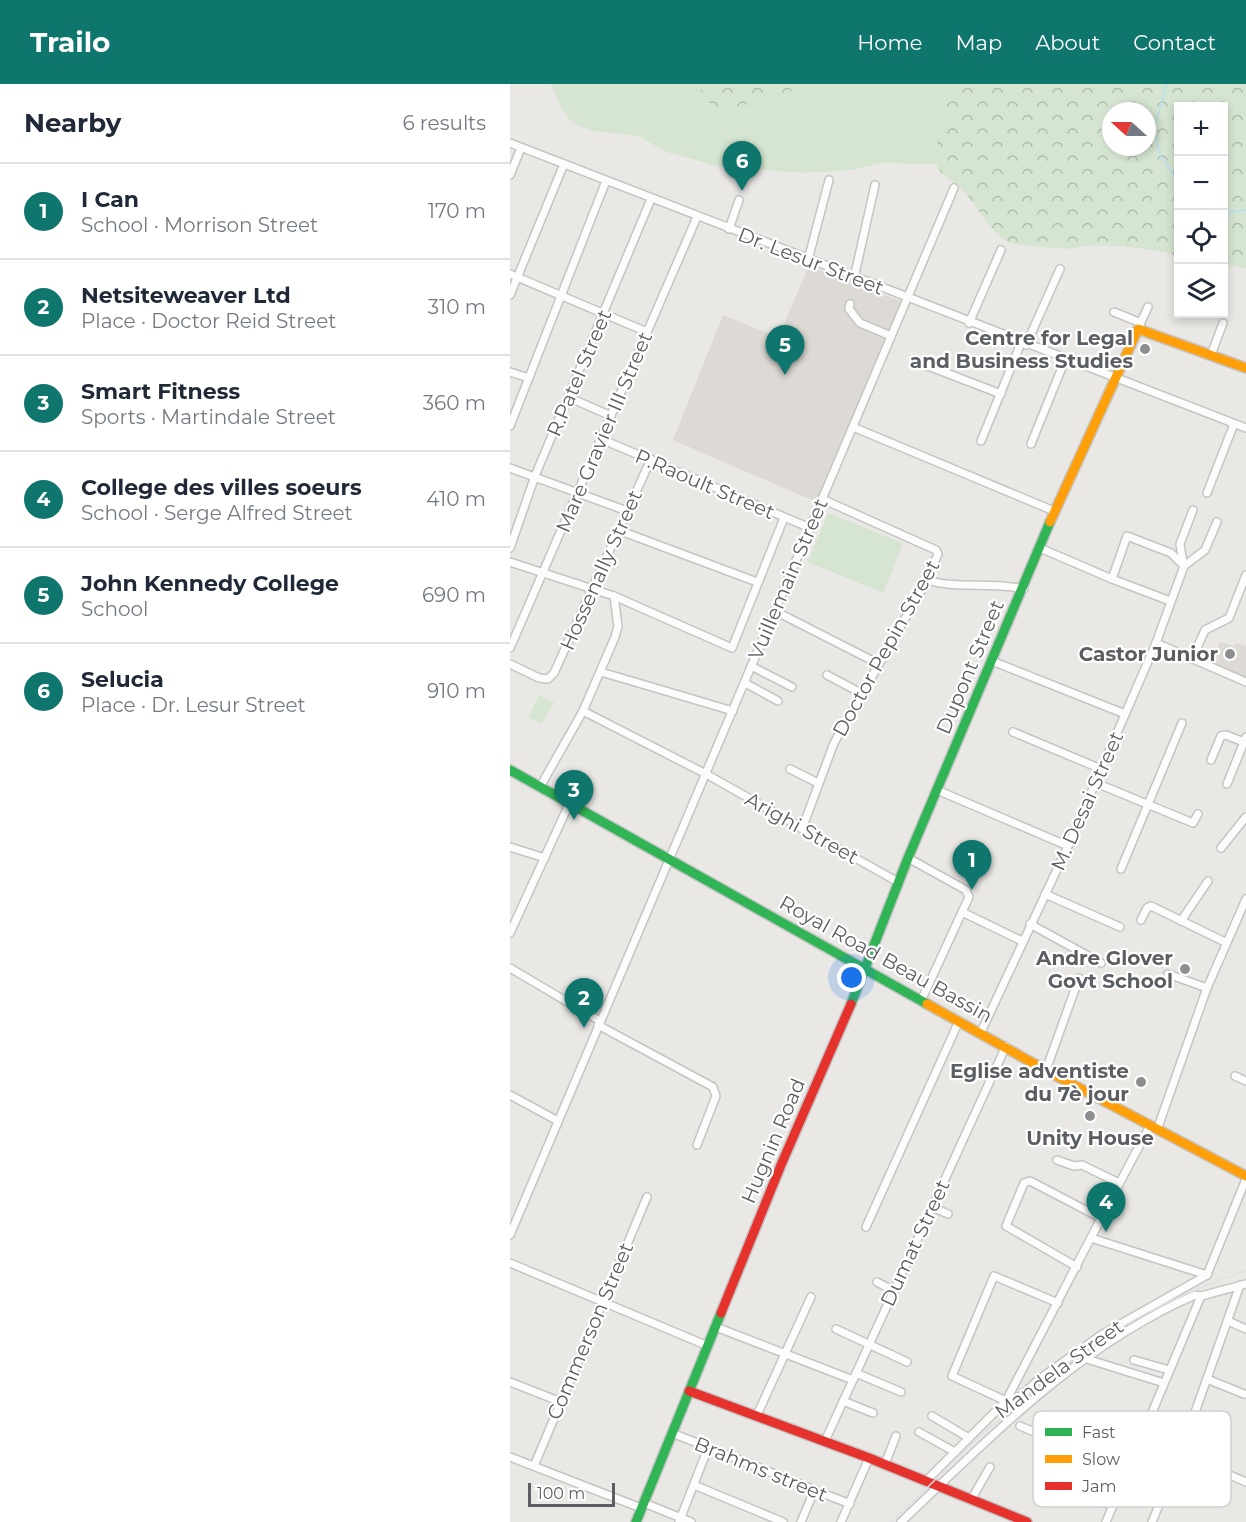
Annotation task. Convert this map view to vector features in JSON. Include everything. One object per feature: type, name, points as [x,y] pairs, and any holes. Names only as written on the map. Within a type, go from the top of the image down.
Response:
[{"type":"street","name":"Dr. Lesur Street","points":[[510,143],[1113,379],[1246,428]]},
{"type":"street","points":[[510,175],[521,148]]},
{"type":"street","points":[[510,295],[514,275],[564,164]]},
{"type":"street","points":[[808,260],[830,180]]},
{"type":"street","points":[[510,426],[606,181]]},
{"type":"street","points":[[854,278],[875,185]]},
{"type":"street","name":"Vuillemain Street","points":[[510,1235],[513,1219],[558,1121],[670,860],[954,188]]},
{"type":"street","name":"R.Patel Street","points":[[510,548],[536,476],[651,198]]},
{"type":"street","points":[[729,229],[739,200]]},
{"type":"street","name":"Mare Gravier III Street","points":[[510,648],[697,217]]},
{"type":"street","points":[[969,323],[1001,250]]},
{"type":"street","points":[[981,441],[1060,269]]},
{"type":"street","points":[[514,275],[647,332]]},
{"type":"street","points":[[850,304],[849,309],[860,323],[891,336]]},
{"type":"street","points":[[1139,326],[1148,307]]},
{"type":"street","points":[[1114,312],[1139,326],[1246,368]]},
{"type":"street","points":[[1211,355],[1223,323]]},
{"type":"street","name":"Dupont Street","points":[[866,970],[898,882],[1024,589],[1054,511],[1139,326]]},
{"type":"street","points":[[1031,444],[1065,360]]},
{"type":"street","points":[[915,361],[1001,394]]},
{"type":"street","points":[[510,372],[529,378]]},
{"type":"street","points":[[568,397],[611,416]]},
{"type":"street","points":[[1207,493],[1234,424]]},
{"type":"street","points":[[853,427],[1054,511]]},
{"type":"street","name":"P.Raoult Street","points":[[601,439],[810,528]]},
{"type":"street","name":"Hossenally Street","points":[[510,664],[540,678],[548,679],[554,673],[651,459]]},
{"type":"street","points":[[510,468],[627,510]]},
{"type":"street","name":"Doctor Pepin Street","points":[[802,829],[834,743],[877,663],[938,560],[936,550],[822,499]]},
{"type":"street","points":[[1184,566],[1180,544],[1193,510]]},
{"type":"street","points":[[510,562],[544,571],[614,596],[732,648],[784,518]]},
{"type":"street","points":[[1184,566],[1205,550],[1217,522]]},
{"type":"street","points":[[618,530],[758,582]]},
{"type":"street","points":[[1112,579],[1127,536],[1171,553],[1184,566]]},
{"type":"street","points":[[1040,548],[1170,601]]},
{"type":"street","name":"M. Desai Street","points":[[981,1032],[1096,783],[1156,643],[1184,566]]},
{"type":"street","points":[[1192,659],[1205,630],[1229,618],[1246,575]]},
{"type":"street","points":[[927,580],[957,587],[1009,585],[1024,589]]},
{"type":"street","points":[[540,787],[583,711],[601,672],[618,626],[614,596]]},
{"type":"street","points":[[775,611],[877,663]]},
{"type":"street","points":[[1156,643],[1246,682]]},
{"type":"street","points":[[992,661],[1125,714]]},
{"type":"street","points":[[752,666],[792,687]]},
{"type":"street","points":[[601,672],[733,711]]},
{"type":"street","points":[[827,675],[861,693]]},
{"type":"street","points":[[745,683],[778,701]]},
{"type":"street","name":"Arighi Street","points":[[583,711],[706,774],[898,882]]},
{"type":"street","points":[[1120,869],[1182,723]]},
{"type":"street","points":[[1013,732],[1101,769]]},
{"type":"street","points":[[1211,760],[1221,736],[1245,739],[1227,784]]},
{"type":"street","points":[[790,769],[818,783]]},
{"type":"street","name":"Royal Road Beau Bassin","points":[[510,770],[921,1001],[1246,1178]]},
{"type":"street","points":[[1096,783],[1193,823],[1198,814]]},
{"type":"street","points":[[937,790],[1068,846]]},
{"type":"street","points":[[510,933],[570,802]]},
{"type":"street","points":[[1221,848],[1246,817]]},
{"type":"street","points":[[510,847],[545,858]]},
{"type":"street","points":[[908,858],[966,890],[969,897],[921,1001]]},
{"type":"street","points":[[1181,921],[1209,881]]},
{"type":"street","points":[[1045,894],[1120,927]]},
{"type":"street","points":[[1058,1303],[999,1278],[992,1278],[952,1376],[1006,1401],[1058,1303],[1077,1267],[1119,1183],[1154,1128],[1207,988],[1246,899]]},
{"type":"street","points":[[1141,921],[1147,908],[1151,906],[1226,942]]},
{"type":"street","points":[[962,912],[1022,941]]},
{"type":"street","points":[[1030,924],[1101,963]]},
{"type":"street","points":[[510,968],[599,1023],[713,1087],[716,1096],[697,1145]]},
{"type":"street","name":"Hugnin Road","points":[[708,1346],[781,1165],[866,970]]},
{"type":"street","points":[[1168,974],[1207,988]]},
{"type":"street","points":[[1046,1070],[1079,978]]},
{"type":"street","points":[[866,1227],[959,1021]]},
{"type":"street","name":"Dumat Street","points":[[825,1441],[1006,1046]]},
{"type":"street","points":[[1235,1076],[1246,1081]]},
{"type":"street","points":[[510,1095],[558,1121]]},
{"type":"street","points":[[1057,1160],[1074,1166],[1082,1165],[1119,1183]]},
{"type":"street","points":[[1091,1238],[1207,1275],[1246,1178]]},
{"type":"street","points":[[1077,1267],[1006,1226],[1023,1183],[1029,1181],[1101,1218]]},
{"type":"street","name":"Commerson Street","points":[[534,1466],[647,1197]]},
{"type":"street","points":[[932,1207],[948,1214]]},
{"type":"street","points":[[510,1263],[708,1346],[636,1522]]},
{"type":"street","name":"Mandela Street","points":[[925,1482],[1006,1401],[1021,1396],[1038,1380],[1101,1335],[1207,1275]]},
{"type":"street","points":[[876,1282],[894,1291]]},
{"type":"street","points":[[901,1522],[997,1430],[1064,1373],[1140,1321],[1195,1295],[1201,1296],[1243,1285]]},
{"type":"street","points":[[1196,1411],[1243,1285]]},
{"type":"street","points":[[1152,1411],[1201,1296]]},
{"type":"street","points":[[757,1415],[811,1297]]},
{"type":"street","points":[[1228,1321],[1246,1329]]},
{"type":"street","points":[[716,1326],[785,1355],[901,1392]]},
{"type":"street","points":[[836,1329],[907,1362]]},
{"type":"street","points":[[1090,1360],[1164,1383]]},
{"type":"street","points":[[1134,1360],[1169,1370]]},
{"type":"street","points":[[1208,1379],[1244,1394]]},
{"type":"street","points":[[510,1382],[561,1402]]},
{"type":"street","points":[[689,1391],[885,1464],[1027,1522]]},
{"type":"street","points":[[843,1401],[873,1413]]},
{"type":"street","points":[[932,1416],[969,1438]]},
{"type":"street","points":[[1020,1426],[1033,1432]]},
{"type":"street","points":[[919,1432],[955,1452]]},
{"type":"street","name":"Brahms street","points":[[672,1433],[850,1504]]},
{"type":"street","points":[[885,1464],[896,1436]]},
{"type":"street","points":[[679,1520],[708,1448]]},
{"type":"street","points":[[510,1457],[679,1520],[691,1522]]},
{"type":"street","points":[[841,1522],[869,1458]]},
{"type":"street","points":[[971,1500],[990,1467]]},
{"type":"street","points":[[1231,1475],[1246,1482]]},
{"type":"street","points":[[694,1485],[783,1522]]},
{"type":"street","points":[[801,1522],[814,1491]]},
{"type":"street","points":[[1106,1522],[1113,1507]]},
{"type":"street","points":[[1152,1522],[1158,1507]]},
{"type":"shaded area","points":[[809,266],[903,302],[816,502],[673,440],[723,315],[778,337]]},
{"type":"shaded area","name":"Castor Junior","points":[[1220,642],[1234,646],[1236,643],[1246,646],[1246,677],[1211,663]]},
{"type":"green space","points":[[551,84],[698,84],[706,99],[812,84],[934,84],[947,92],[947,101],[937,146],[936,164],[883,163],[852,170],[805,173],[721,167],[666,152],[639,136],[593,131],[578,126],[561,108]]},
{"type":"green space","points":[[698,84],[812,84],[750,104],[726,107],[715,106],[709,102]]},
{"type":"green space","points":[[934,84],[1246,84],[1246,269],[1228,265],[1228,102],[1174,102],[1174,255],[1124,246],[1070,249],[1007,241],[993,229],[964,192],[943,174],[936,164],[936,149],[947,92]]},
{"type":"green space","points":[[828,513],[903,543],[883,593],[808,562]]},
{"type":"green space","points":[[539,695],[554,702],[542,724],[528,718]]},
{"type":"waterway","points":[[1167,84],[1154,128],[1160,155],[1174,175]]},
{"type":"waterway","points":[[1228,212],[1246,210]]},
{"type":"tram line","points":[[891,1522],[987,1430],[1046,1379],[1077,1357],[1140,1317],[1209,1284],[1246,1271]]},
{"type":"traffic: fast","points":[[851,1004],[908,858],[1050,522]]},
{"type":"traffic: fast","points":[[510,770],[927,1004]]},
{"type":"traffic: fast","points":[[636,1522],[721,1313]]},
{"type":"traffic: slow","points":[[1050,522],[1138,329],[1246,368]]},
{"type":"traffic: slow","points":[[927,1004],[1049,1072],[1246,1176]]},
{"type":"traffic: jam","points":[[721,1313],[781,1165],[851,1004]]},
{"type":"traffic: jam","points":[[689,1391],[869,1458],[1027,1522]]},
{"type":"place","name":"Selucia","points":[[742,191]]},
{"type":"place","name":"Centre for Legal and Business Studies","points":[[1145,349]]},
{"type":"place","name":"John Kennedy College","points":[[785,375]]},
{"type":"place","name":"Castor Junior","points":[[1230,654]]},
{"type":"place","name":"Smart Fitness","points":[[574,820]]},
{"type":"place","name":"I Can","points":[[972,890]]},
{"type":"place","name":"Andre Glover Govt School","points":[[1185,969]]},
{"type":"place","name":"Netsiteweaver Ltd","points":[[584,1028]]},
{"type":"place","name":"Eglise adventiste du 7è jour","points":[[1141,1082]]},
{"type":"place","name":"Unity House","points":[[1090,1116]]},
{"type":"place","name":"College des villes soeurs","points":[[1106,1232]]}]
